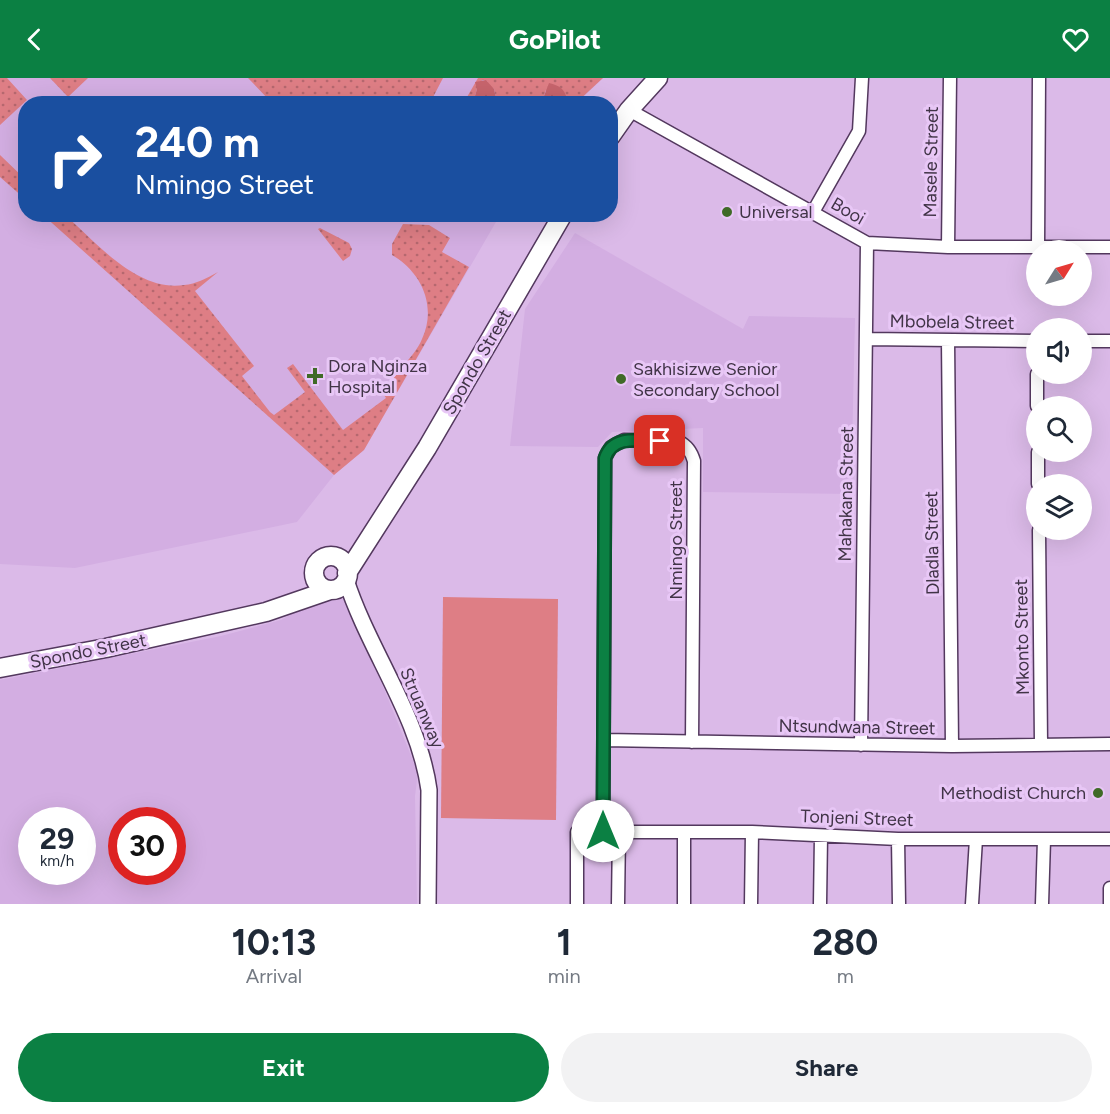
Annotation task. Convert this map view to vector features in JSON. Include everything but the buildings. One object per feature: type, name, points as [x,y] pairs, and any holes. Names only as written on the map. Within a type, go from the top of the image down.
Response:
[{"type":"main road","points":[[618,126],[658,78]]},
{"type":"main road","name":"Spondo Street","points":[[0,668],[106,648],[283,607],[340,583],[427,448],[558,222]]},
{"type":"main road","name":"Spondo Street","points":[[334,557],[371,527],[388,508]]},
{"type":"main road","points":[[325,557],[334,557],[344,563],[340,583],[318,584],[314,576],[318,562],[325,557]]},
{"type":"main road","name":"Spondo Street","points":[[245,616],[294,593],[314,576]]},
{"type":"street","points":[[813,212],[859,131],[862,78]]},
{"type":"street","name":"Masele Street","points":[[948,247],[950,78]]},
{"type":"street","points":[[1038,240],[1039,78]]},
{"type":"street","name":"Booi","points":[[629,110],[867,243],[948,247],[1026,247]]},
{"type":"street","name":"Mahakana Street","points":[[861,745],[867,243]]},
{"type":"street","name":"Booi","points":[[1092,247],[1110,247]]},
{"type":"street","name":"Mbobela Street","points":[[866,339],[1026,340]]},
{"type":"street","name":"Dladla Street","points":[[948,340],[952,746]]},
{"type":"street","points":[[1092,341],[1110,341]]},
{"type":"street","name":"Nmingo Street","points":[[603,831],[605,458],[611,447],[624,440],[678,441],[685,444],[691,451],[694,461],[692,742]]},
{"type":"street","name":"Mkonto Street","points":[[1039,540],[1041,744]]},
{"type":"street","name":"Struanway","points":[[340,583],[354,605],[419,746],[429,790],[428,904]]},
{"type":"street","name":"Ntsundwana Street","points":[[604,740],[952,746],[1110,744]]},
{"type":"street","name":"Tonjeni Street","points":[[577,904],[578,832],[752,832],[898,839],[1110,839]]},
{"type":"street","points":[[618,904],[619,832]]},
{"type":"street","points":[[684,832],[684,904]]},
{"type":"street","points":[[751,904],[752,832]]},
{"type":"street","points":[[820,904],[821,836]]},
{"type":"street","points":[[972,904],[976,838]]},
{"type":"street","points":[[898,839],[899,904]]},
{"type":"street","points":[[1042,904],[1044,840]]},
{"type":"street","points":[[1110,888],[1110,904]]},
{"type":"shaded area","points":[[0,78],[603,78],[584,96],[18,96],[18,222],[496,222],[364,450],[334,475],[297,522],[75,568],[0,564]]},
{"type":"shaded area","points":[[0,78],[7,78],[23,96],[18,96],[18,108],[0,125]]},
{"type":"shaded area","points":[[50,78],[88,78],[69,96]]},
{"type":"shaded area","points":[[248,78],[443,78],[434,96],[265,96]]},
{"type":"shaded area","points":[[478,78],[603,78],[584,96],[552,96],[546,90],[544,96],[496,96],[494,89],[483,80],[479,82],[475,96],[468,96]]},
{"type":"shaded area","points":[[0,155],[18,172],[18,193],[0,177]]},
{"type":"shaded area","points":[[51,222],[73,222],[119,263],[150,281],[167,285],[184,285],[197,282],[218,272],[195,291],[254,366],[242,376],[270,412],[274,415],[305,392],[287,368],[293,364],[343,430],[386,398],[381,391],[416,350],[426,327],[428,315],[424,291],[419,281],[403,262],[392,255],[392,244],[403,224],[429,225],[450,238],[442,252],[469,267],[364,450],[334,475]]},
{"type":"shaded area","points":[[318,229],[349,243],[352,249],[350,256],[343,261]]},
{"type":"shaded area","points":[[575,233],[743,329],[749,316],[855,318],[851,494],[703,492],[703,428],[612,432],[598,447],[510,446],[525,309]]},
{"type":"shaded area","points":[[334,590],[351,607],[418,773],[415,796],[417,904],[0,904],[0,680],[221,636],[281,620]]},
{"type":"shaded area","points":[[443,597],[558,599],[556,820],[441,818]]},
{"type":"green space","points":[[486,80],[494,89],[496,96],[475,96],[477,89],[475,82]]},
{"type":"green space","points":[[549,83],[561,88],[566,96],[544,96]]},
{"type":"place","name":"Universal","points":[[727,212]]},
{"type":"place","name":"Dora Nginza Hospital","points":[[315,376]]},
{"type":"place","name":"Sakhisizwe Senior Secondary School","points":[[621,379]]},
{"type":"place","name":"Methodist Church","points":[[1098,793]]},
{"type":"route","points":[[603,831],[605,458],[611,447],[624,440],[660,441]]}]
